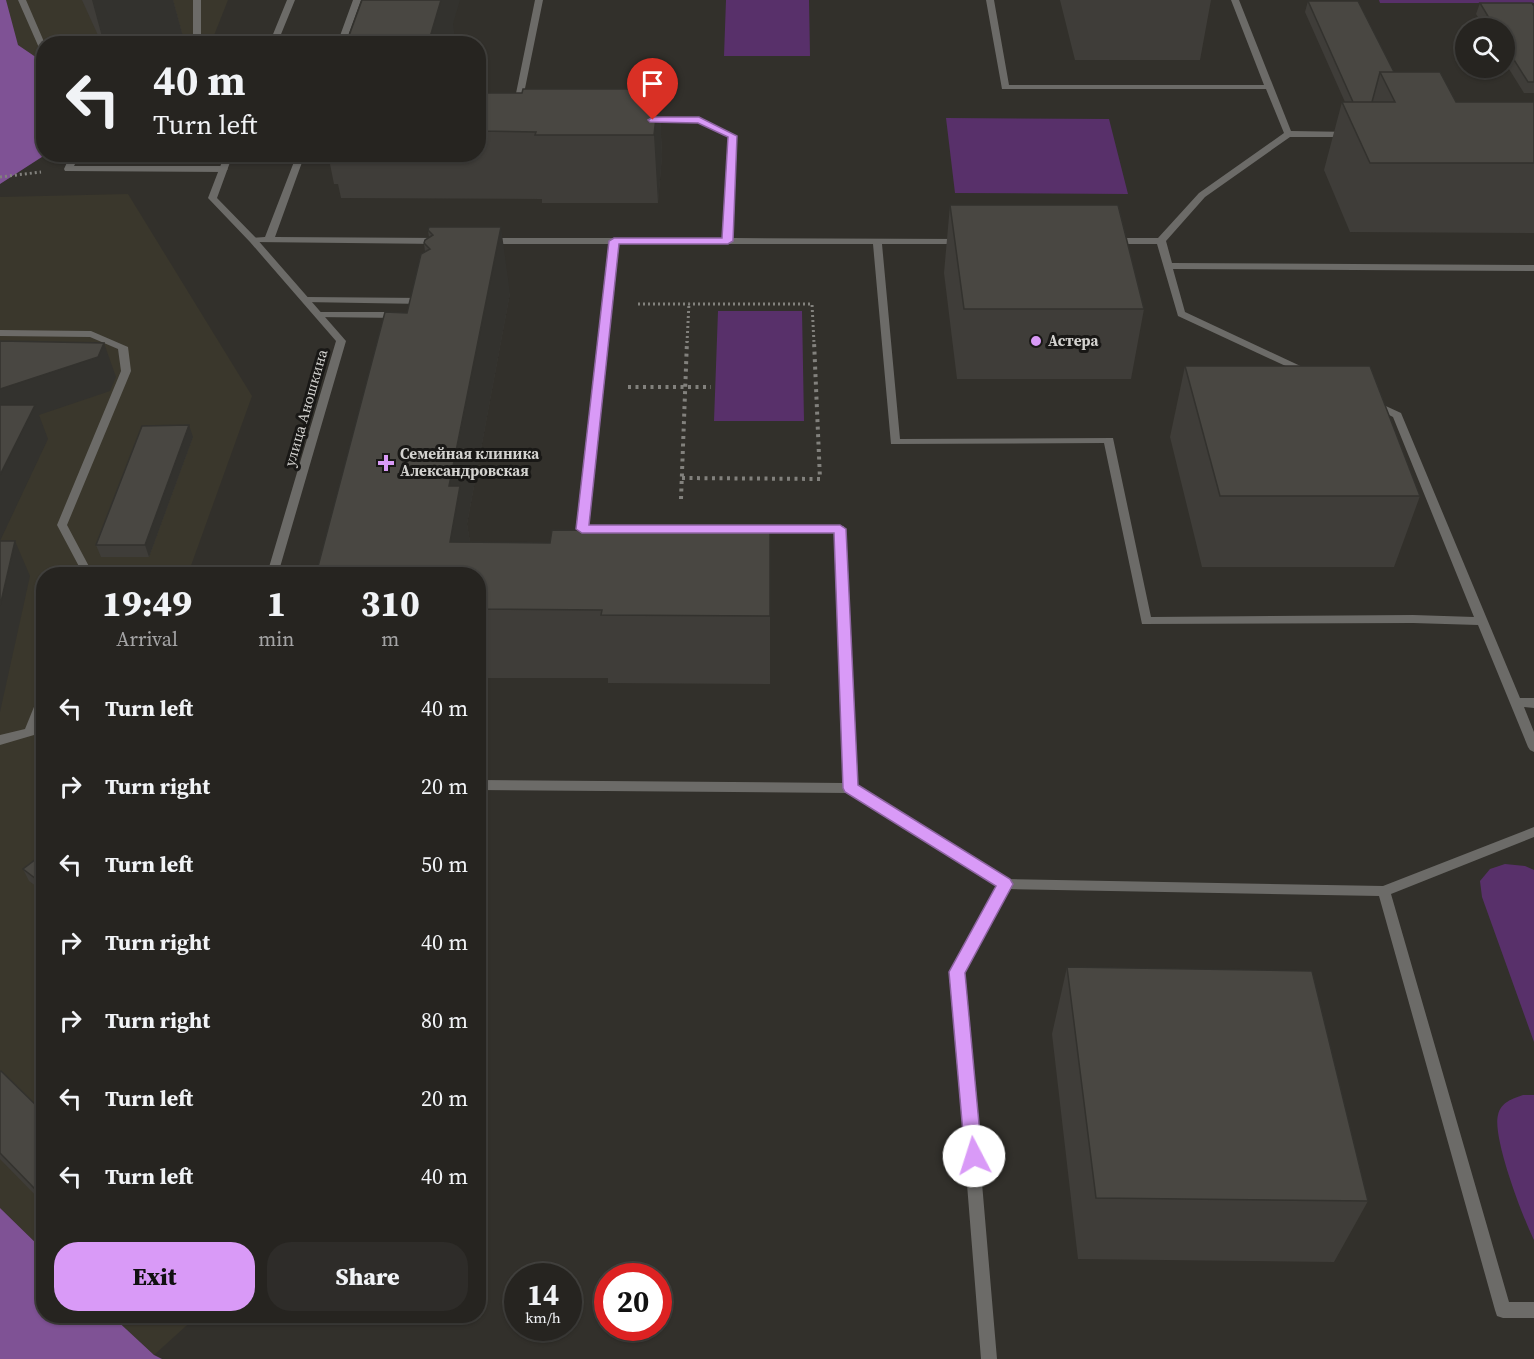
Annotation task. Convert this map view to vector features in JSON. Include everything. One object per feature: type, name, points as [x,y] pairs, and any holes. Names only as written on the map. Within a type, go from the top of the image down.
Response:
[{"type":"street","points":[[22,0],[38,36]]},
{"type":"street","points":[[196,0],[197,36]]},
{"type":"street","points":[[276,36],[291,0]]},
{"type":"street","points":[[344,36],[357,0]]},
{"type":"street","points":[[514,120],[539,0]]},
{"type":"street","points":[[990,0],[1005,87],[1270,87]]},
{"type":"street","points":[[1235,0],[1288,134]]},
{"type":"street","points":[[630,120],[699,120],[733,136],[728,241]]},
{"type":"street","points":[[1102,241],[1161,241],[1202,195],[1288,134],[1358,134]]},
{"type":"street","points":[[72,162],[68,170],[224,169]]},
{"type":"street","name":"улица Аношкина","points":[[226,162],[212,198],[253,240],[341,341],[275,567]]},
{"type":"street","points":[[269,240],[298,162]]},
{"type":"street","points":[[253,240],[448,241]]},
{"type":"street","points":[[472,241],[972,241]]},
{"type":"street","points":[[614,241],[582,529],[840,529],[850,788]]},
{"type":"street","points":[[877,241],[895,442],[1109,440],[1146,621],[1413,619],[1483,621]]},
{"type":"street","points":[[1161,241],[1181,314],[1310,375]]},
{"type":"street","points":[[1167,266],[1534,268]]},
{"type":"street","points":[[306,300],[438,301]]},
{"type":"street","points":[[318,315],[411,315]]},
{"type":"street","points":[[0,333],[91,334],[123,347],[126,371],[62,525],[84,567]]},
{"type":"street","points":[[1364,400],[1397,415],[1534,747]]},
{"type":"street","points":[[1514,702],[1534,703]]},
{"type":"street","points":[[0,740],[30,732],[36,717]]},
{"type":"street","points":[[486,785],[850,788],[1005,884],[1384,891],[1534,832]]},
{"type":"street","points":[[989,1359],[957,972],[1005,884]]},
{"type":"street","points":[[1384,891],[1503,1310],[1534,1310]]},
{"type":"path","points":[[0,177],[68,170]]},
{"type":"path","points":[[680,529],[689,303]]},
{"type":"path","points":[[607,304],[812,304],[820,479],[682,478]]},
{"type":"path","points":[[598,387],[711,387]]},
{"type":"shaded area","points":[[0,0],[228,0],[214,36],[36,36],[36,86],[32,86]]},
{"type":"shaded area","points":[[0,0],[6,0],[18,45],[36,57],[36,161],[0,184]]},
{"type":"shaded area","points":[[726,0],[809,0],[810,56],[724,56]]},
{"type":"shaded area","points":[[1379,0],[1534,0],[1534,3],[1380,3]]},
{"type":"shaded area","points":[[946,118],[1109,119],[1128,194],[955,193]]},
{"type":"shaded area","points":[[128,194],[252,396],[191,567],[36,567],[36,1243],[0,1208],[0,197]]},
{"type":"shaded area","points":[[718,311],[802,311],[804,421],[714,421]]},
{"type":"shaded area","points":[[1505,864],[1525,866],[1534,870],[1534,1042],[1482,897],[1480,881],[1490,869]]},
{"type":"shaded area","points":[[1523,1095],[1534,1095],[1534,1240],[1510,1177],[1497,1126],[1499,1111],[1502,1107],[1507,1102]]},
{"type":"shaded area","points":[[0,1208],[36,1243],[36,1323],[120,1323],[154,1355],[162,1359],[0,1359]]},
{"type":"shaded area","points":[[120,1323],[189,1323],[154,1355]]},
{"type":"building","points":[[362,0],[441,0],[430,36],[349,36]]},
{"type":"building","points":[[1308,1],[1358,1],[1394,72],[1380,72],[1372,102],[1353,102]]},
{"type":"building","points":[[1480,3],[1532,3],[1534,6],[1534,82],[1528,82],[1515,61],[1515,18],[1489,18]]},
{"type":"building","points":[[1380,72],[1440,72],[1456,102],[1534,102],[1534,163],[1370,163],[1342,102],[1395,102]]},
{"type":"building","points":[[523,89],[659,89],[654,135],[535,135],[536,132],[486,131],[486,93],[522,93]]},
{"type":"building","points":[[950,205],[1118,205],[1144,309],[964,309]]},
{"type":"building","points":[[429,227],[501,227],[449,486],[460,486],[450,542],[550,543],[552,530],[770,531],[770,616],[601,615],[602,610],[486,609],[486,567],[318,567],[385,312],[407,313],[421,254],[430,249],[424,243],[433,235],[428,230]]},
{"type":"building","points":[[0,341],[104,343],[98,357],[0,389]]},
{"type":"building","points":[[1185,366],[1370,366],[1420,496],[1220,496]]},
{"type":"building","points":[[0,405],[35,405],[0,475]]},
{"type":"building","points":[[189,425],[145,545],[96,545],[142,426]]},
{"type":"building","points":[[0,541],[15,541],[0,606]]},
{"type":"building","points":[[36,859],[36,879],[23,869]]},
{"type":"building","points":[[1067,967],[1312,971],[1368,1201],[1096,1198]]},
{"type":"building","points":[[0,1072],[36,1105],[36,1187],[34,1188],[0,1153]]},
{"type":"place","name":"Астера","points":[[1036,341]]},
{"type":"place","name":"Семейная клиника Александровская","points":[[386,463]]},
{"type":"route","points":[[653,120],[699,120],[733,136],[728,241],[614,241],[582,529],[840,529],[850,788],[1005,884],[957,972],[974,1156]]}]
